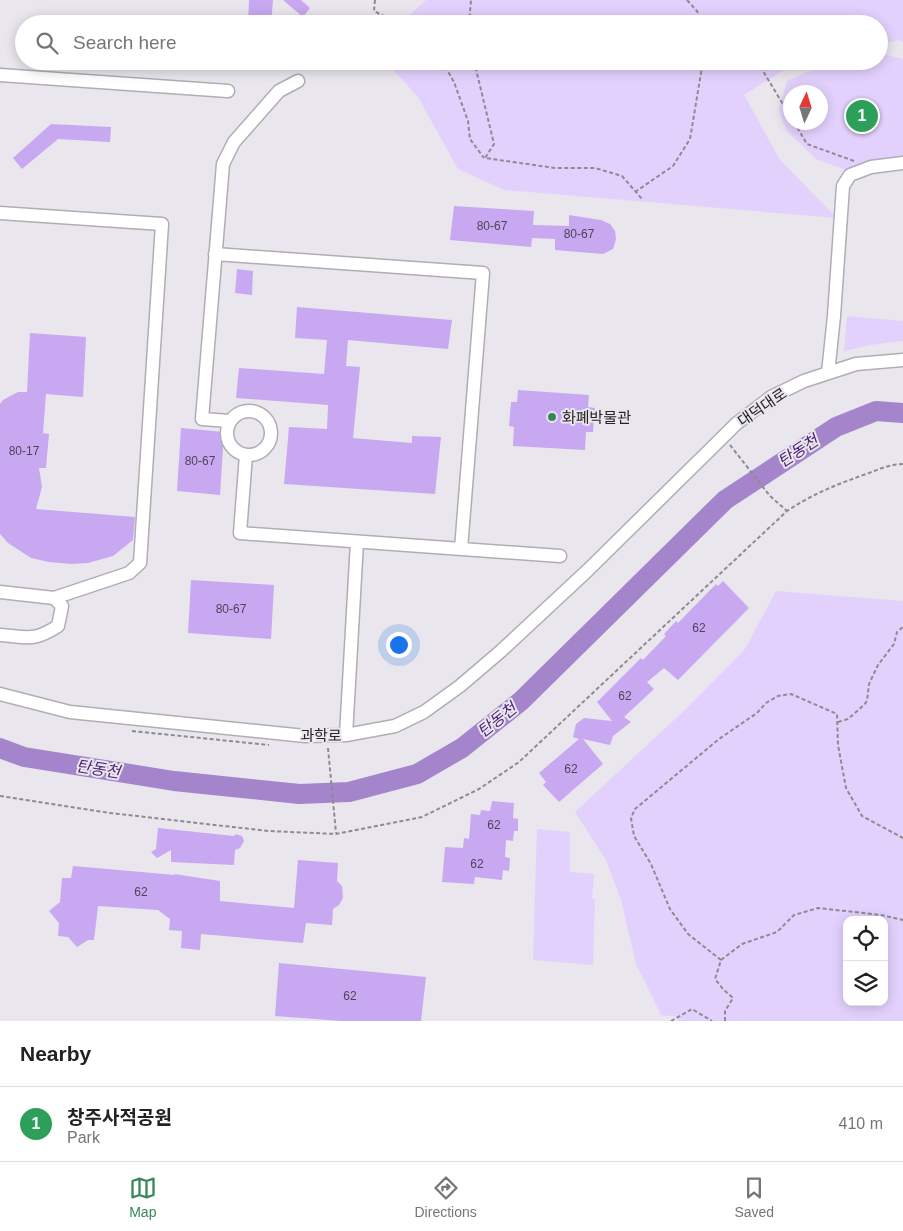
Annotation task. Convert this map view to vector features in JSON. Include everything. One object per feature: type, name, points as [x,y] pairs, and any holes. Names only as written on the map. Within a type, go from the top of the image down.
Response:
[{"type":"lane","points":[[0,75],[228,91]]},
{"type":"lane","points":[[230,421],[202,418],[223,164],[234,142],[279,91],[298,81]]},
{"type":"lane","points":[[828,373],[843,186],[850,175],[872,168],[903,163]]},
{"type":"lane","points":[[0,213],[162,224],[140,563],[129,573],[54,598],[0,592]]},
{"type":"lane","points":[[215,254],[483,273],[461,549]]},
{"type":"lane","name":"대덕대로","points":[[588,570],[736,424],[771,398],[804,381],[856,364],[903,360]]},
{"type":"lane","points":[[250,411],[264,417],[271,430],[268,445],[263,451],[256,454],[246,455],[235,451],[226,434],[230,421],[242,412],[250,411]]},
{"type":"lane","points":[[246,455],[240,534],[560,556]]},
{"type":"lane","points":[[346,735],[357,542]]},
{"type":"lane","name":"과학로","points":[[0,694],[70,712],[305,736],[346,735],[394,726],[424,712],[460,686],[501,651],[588,570]]},
{"type":"lane","points":[[0,635],[32,638],[43,635],[58,626],[62,606],[54,598]]},
{"type":"path","points":[[374,0],[374,11],[382,15]]},
{"type":"path","points":[[470,15],[471,0]]},
{"type":"path","points":[[687,0],[699,15]]},
{"type":"path","points":[[447,70],[454,82],[468,121],[470,139],[485,158],[555,168],[595,168],[622,176],[642,199]]},
{"type":"path","points":[[476,70],[494,144],[485,158]]},
{"type":"path","points":[[636,192],[673,166],[690,139],[702,70]]},
{"type":"path","points":[[762,70],[783,104]]},
{"type":"path","points":[[799,130],[807,144],[861,163]]},
{"type":"path","points":[[735,453],[770,496],[787,511]]},
{"type":"path","points":[[0,796],[110,813],[268,831],[336,834],[422,817],[479,789],[519,762],[787,511],[808,497],[839,483],[874,471],[903,464]]},
{"type":"path","points":[[838,722],[848,719],[867,701],[868,684],[878,665],[894,644],[897,632],[903,628]]},
{"type":"path","points":[[721,960],[688,934],[670,909],[651,864],[634,836],[631,818],[635,809],[720,739],[757,713],[766,703],[778,696],[791,694],[837,714],[838,745],[846,788],[862,816],[903,838]]},
{"type":"path","points":[[130,731],[274,746]]},
{"type":"path","points":[[328,736],[336,834]]},
{"type":"path","points":[[725,1021],[725,1011],[733,998],[715,979],[721,960],[742,944],[777,932],[794,916],[818,908],[881,915],[903,920]]},
{"type":"path","points":[[671,1021],[692,1009],[712,1021]]},
{"type":"shaded area","points":[[426,0],[903,0],[903,42],[899,40],[888,42],[888,15],[410,15]]},
{"type":"shaded area","points":[[888,55],[903,59],[903,157],[846,170],[816,159],[786,130],[828,130],[828,85],[786,85],[787,81],[814,70],[888,70]]},
{"type":"shaded area","points":[[393,70],[784,70],[744,95],[780,160],[837,218],[504,190],[458,169],[418,97]]},
{"type":"shaded area","points":[[783,96],[783,121],[779,110]]},
{"type":"shaded area","points":[[847,316],[903,321],[903,341],[870,345],[844,351]]},
{"type":"shaded area","points":[[776,591],[903,601],[903,1021],[678,1021],[678,1017],[661,1015],[636,964],[621,900],[606,860],[575,812],[687,708],[745,649]]},
{"type":"shaded area","points":[[537,829],[570,832],[570,872],[594,874],[592,899],[595,899],[593,965],[533,960]]},
{"type":"building","points":[[249,0],[273,0],[272,15],[248,15]]},
{"type":"building","points":[[283,0],[301,0],[310,8],[305,15],[301,15]]},
{"type":"building","points":[[51,124],[111,127],[110,142],[58,139],[22,169],[13,158]]},
{"type":"building","points":[[454,206],[534,211],[533,225],[569,226],[569,215],[601,220],[610,224],[615,231],[616,239],[613,249],[603,254],[555,250],[555,239],[532,238],[531,247],[450,240]]},
{"type":"building","points":[[237,269],[253,271],[252,295],[235,293]]},
{"type":"building","points":[[297,307],[452,320],[448,349],[348,340],[346,366],[360,367],[353,438],[412,443],[412,436],[441,437],[435,494],[284,484],[289,427],[327,429],[328,405],[236,398],[239,368],[324,374],[327,340],[295,338]]},
{"type":"building","points":[[30,333],[86,337],[83,397],[46,394],[43,433],[49,434],[46,468],[39,468],[42,487],[36,509],[135,517],[133,540],[113,556],[88,563],[49,562],[31,558],[8,543],[0,534],[0,404],[3,400],[18,392],[27,392]]},
{"type":"building","name":"화폐박물관","points":[[518,390],[589,395],[588,407],[595,408],[593,432],[586,432],[585,450],[513,446],[514,427],[509,426],[511,402],[517,402]]},
{"type":"building","points":[[181,428],[224,432],[220,495],[177,491]]},
{"type":"building","points":[[191,580],[274,585],[271,639],[188,633]]},
{"type":"building","points":[[723,581],[749,608],[678,680],[664,668],[647,682],[654,689],[624,717],[631,722],[613,736],[610,745],[583,739],[603,764],[559,802],[543,785],[546,782],[539,773],[579,739],[573,737],[576,724],[584,718],[612,721],[597,702],[641,658],[643,660],[666,636],[664,634],[676,621],[678,623],[716,584],[718,586]]},
{"type":"building","points":[[492,801],[514,803],[513,818],[518,819],[518,831],[514,831],[513,841],[506,840],[505,857],[510,858],[509,871],[503,870],[502,880],[475,877],[474,884],[442,882],[445,847],[463,848],[464,838],[469,839],[471,814],[480,815],[481,810],[490,811]]},
{"type":"building","points":[[158,828],[234,836],[236,834],[242,836],[244,841],[240,848],[235,850],[234,865],[171,862],[171,850],[157,858],[151,852],[156,849]]},
{"type":"building","points":[[298,860],[338,863],[337,881],[342,886],[343,898],[339,905],[333,909],[332,925],[306,923],[303,943],[201,934],[200,950],[181,948],[182,931],[169,930],[170,919],[158,910],[98,906],[94,940],[88,940],[77,947],[68,937],[58,936],[59,923],[49,911],[60,902],[62,878],[71,878],[73,866],[174,874],[220,881],[220,901],[294,908]]},
{"type":"building","points":[[279,963],[426,977],[421,1021],[342,1021],[275,1016]]},
{"type":"waterway","name":"탄동천","points":[[0,748],[24,757],[174,781],[299,794],[349,792],[417,774],[462,748],[521,701],[725,500],[836,427],[876,411],[903,413]]},
{"type":"place","name":"창주사적공원","points":[[862,116]]},
{"type":"place","name":"화폐박물관","points":[[552,417]]}]
